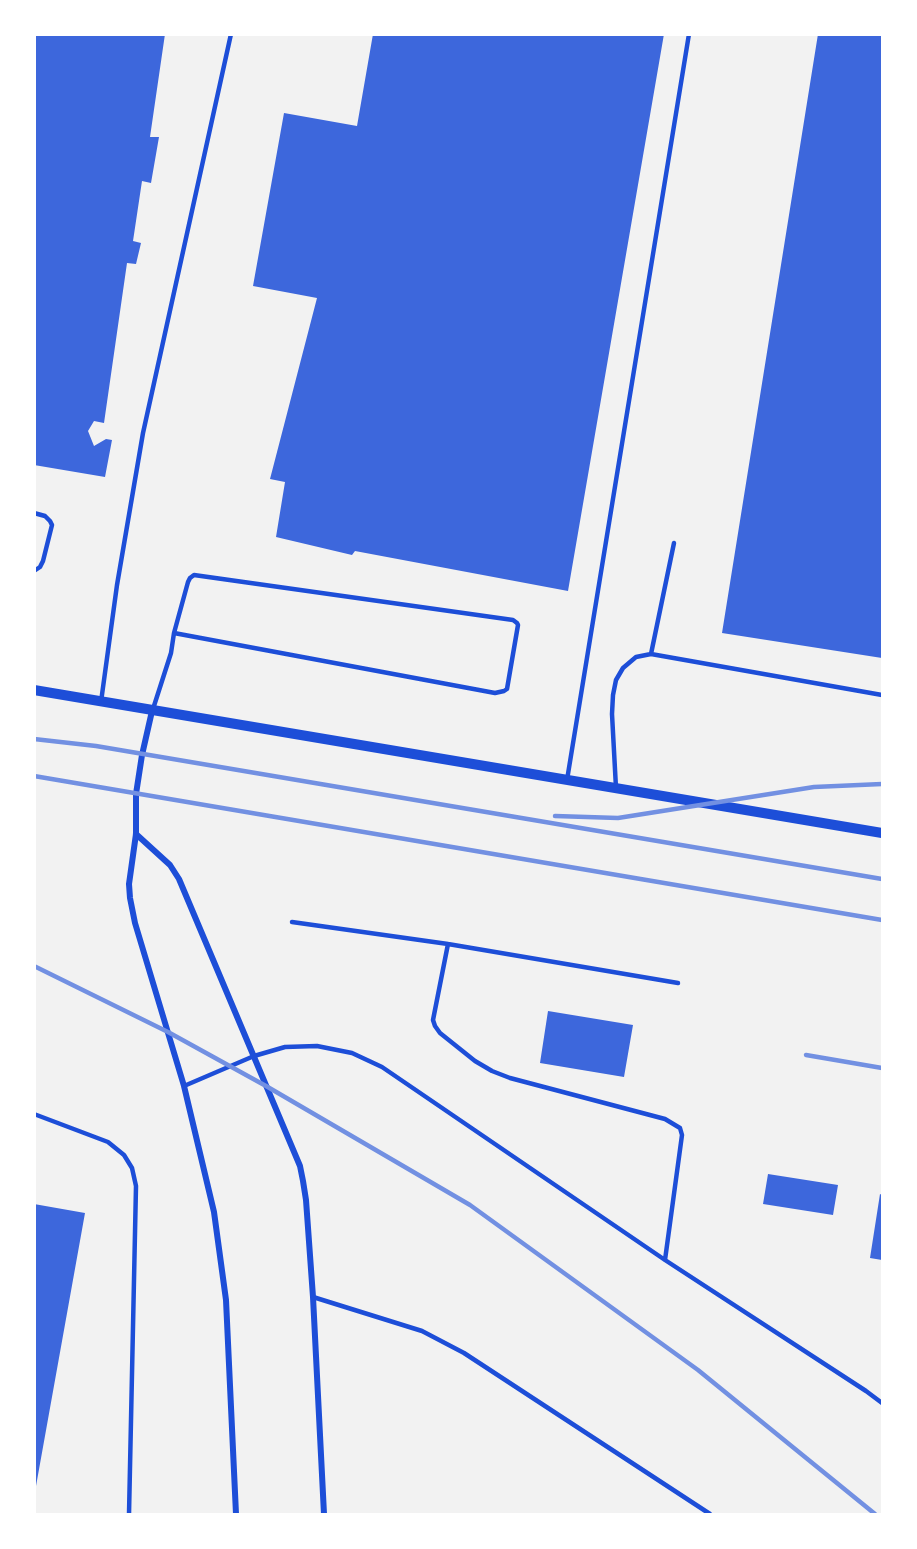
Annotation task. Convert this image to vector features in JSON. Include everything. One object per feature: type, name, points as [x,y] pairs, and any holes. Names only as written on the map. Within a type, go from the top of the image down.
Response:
[{"type":"street","points":[[34,690],[882,833]]},
{"type":"street","points":[[152,711],[136,794],[136,834],[129,884],[132,912],[184,1086],[214,1212],[226,1300],[236,1515]]},
{"type":"street","points":[[136,834],[170,866],[179,879],[302,1173],[313,1297],[324,1515]]},
{"type":"lane","points":[[101,702],[117,585],[143,433],[231,34]]},
{"type":"lane","points":[[567,780],[688,34]]},
{"type":"lane","points":[[34,513],[45,516],[51,525],[43,561],[34,571]]},
{"type":"lane","points":[[651,654],[674,543]]},
{"type":"lane","points":[[152,711],[171,653],[174,633],[188,582],[197,574],[513,620],[518,625],[507,689],[495,693],[174,633]]},
{"type":"lane","points":[[616,788],[612,714],[616,680],[623,668],[636,657],[651,654],[882,695]]},
{"type":"lane","points":[[292,922],[448,944],[678,983]]},
{"type":"lane","points":[[448,944],[433,1020],[440,1033],[475,1061],[510,1078],[665,1119],[680,1128],[682,1135],[665,1260]]},
{"type":"lane","points":[[184,1086],[254,1056],[285,1047],[317,1046],[352,1053],[382,1067],[665,1260],[882,1403]]},
{"type":"lane","points":[[34,1114],[108,1142],[124,1155],[132,1168],[136,1186],[129,1515]]},
{"type":"lane","points":[[313,1297],[422,1331],[464,1353],[710,1515]]},
{"type":"building","points":[[34,34],[165,34],[150,137],[159,137],[151,183],[142,181],[133,241],[141,243],[136,264],[127,263],[104,423],[94,421],[88,431],[94,446],[106,439],[112,440],[105,477],[34,465]]},
{"type":"building","points":[[373,34],[664,34],[568,591],[355,551],[352,555],[276,537],[285,482],[270,479],[317,298],[253,286],[284,113],[357,126]]},
{"type":"building","points":[[818,34],[882,34],[882,658],[722,633]]},
{"type":"building","points":[[548,1011],[633,1025],[624,1077],[540,1063]]},
{"type":"building","points":[[768,1174],[838,1185],[833,1215],[763,1204]]},
{"type":"building","points":[[880,1194],[882,1195],[882,1260],[870,1258]]},
{"type":"building","points":[[34,1204],[85,1213],[36,1486],[34,1486]]},
{"type":"railway","points":[[34,739],[96,746],[882,879]]},
{"type":"railway","points":[[34,776],[882,920]]},
{"type":"railway","points":[[555,816],[618,818],[814,787],[882,784]]},
{"type":"railway","points":[[34,966],[168,1032],[266,1086],[470,1205],[698,1370],[875,1514]]},
{"type":"railway","points":[[806,1055],[882,1068]]}]
